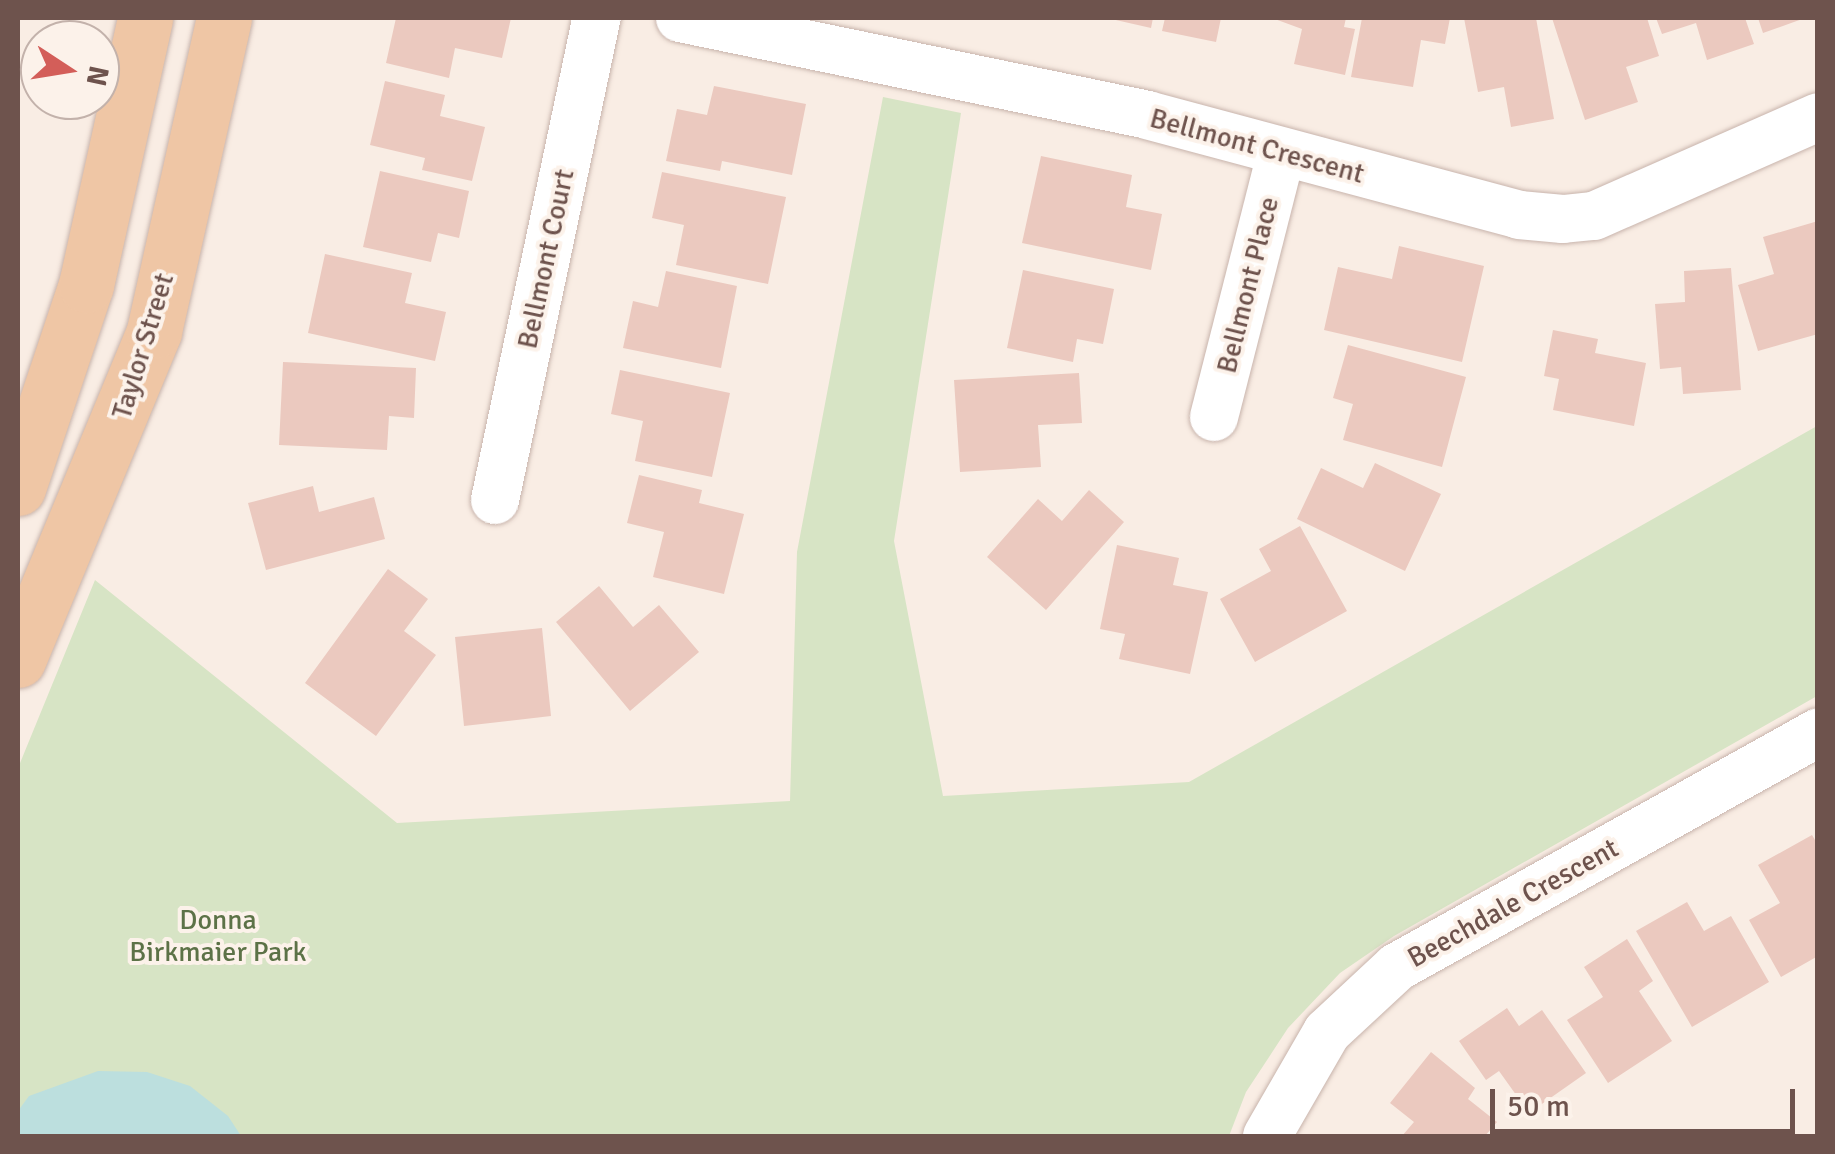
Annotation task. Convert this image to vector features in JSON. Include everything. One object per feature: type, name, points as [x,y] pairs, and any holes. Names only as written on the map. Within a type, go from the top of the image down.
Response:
[{"type":"main road","points":[[18,488],[86,286],[144,18]]},
{"type":"main road","name":"Taylor Street","points":[[18,660],[154,331],[224,18]]},
{"type":"street","name":"Bellmont Court","points":[[495,500],[598,18]]},
{"type":"street","name":"Bellmont Crescent","points":[[680,18],[1147,115],[1281,154],[1520,214],[1563,219],[1594,216],[1818,117]]},
{"type":"street","name":"Bellmont Place","points":[[1214,417],[1281,154]]},
{"type":"street","name":"Beechdale Crescent","points":[[1267,1136],[1327,1032],[1398,967],[1818,733]]},
{"type":"green space","name":"Donna Birkmaier Park","points":[[883,97],[961,113],[894,541],[943,796],[1189,782],[1817,426],[1817,696],[1394,936],[1340,973],[1288,1028],[1246,1092],[1229,1136],[18,1136],[18,768],[95,580],[397,823],[790,801],[797,552]]},
{"type":"water","points":[[98,1071],[147,1072],[190,1086],[228,1116],[241,1136],[18,1136],[18,1111],[29,1096]]},
{"type":"building","points":[[396,18],[511,18],[502,58],[455,48],[449,78],[386,63]]},
{"type":"building","points":[[1107,18],[1153,18],[1151,28]]},
{"type":"building","points":[[1165,18],[1221,18],[1216,42],[1162,31]]},
{"type":"building","points":[[1272,18],[1346,18],[1344,27],[1355,29],[1345,75],[1294,64],[1302,29]]},
{"type":"building","points":[[1362,18],[1450,18],[1445,44],[1421,40],[1413,87],[1351,77]]},
{"type":"building","points":[[1464,18],[1536,18],[1554,119],[1511,127],[1504,87],[1478,92]]},
{"type":"building","points":[[1552,18],[1647,18],[1659,56],[1626,67],[1638,102],[1585,120]]},
{"type":"building","points":[[1656,18],[1745,18],[1754,44],[1707,60],[1696,23],[1662,34]]},
{"type":"building","points":[[1758,18],[1805,18],[1763,33]]},
{"type":"building","points":[[385,81],[445,95],[440,116],[485,127],[472,181],[422,170],[425,158],[370,145]]},
{"type":"building","points":[[714,86],[806,104],[792,175],[722,161],[720,171],[666,161],[677,109],[707,115]]},
{"type":"building","points":[[1041,156],[1132,175],[1126,207],[1162,214],[1151,270],[1022,243]]},
{"type":"building","points":[[380,171],[469,191],[459,238],[438,233],[431,262],[363,247]]},
{"type":"building","points":[[662,172],[786,197],[768,284],[676,265],[684,225],[652,218]]},
{"type":"building","points":[[1818,221],[1818,334],[1758,351],[1738,285],[1774,274],[1763,237]]},
{"type":"building","points":[[1399,246],[1484,266],[1462,362],[1324,330],[1338,267],[1392,279]]},
{"type":"building","points":[[325,254],[412,273],[405,303],[446,312],[435,361],[308,333]]},
{"type":"building","points":[[1731,268],[1741,390],[1683,394],[1681,367],[1660,369],[1655,304],[1685,302],[1684,271]]},
{"type":"building","points":[[1023,270],[1114,289],[1103,344],[1077,339],[1073,362],[1007,348]]},
{"type":"building","points":[[666,271],[737,286],[721,368],[623,348],[633,301],[658,307]]},
{"type":"building","points":[[1553,330],[1598,339],[1595,353],[1646,363],[1634,426],[1553,410],[1559,379],[1544,376]]},
{"type":"building","points":[[1348,345],[1466,377],[1442,467],[1343,440],[1353,404],[1333,398]]},
{"type":"building","points":[[283,362],[416,368],[414,418],[389,416],[387,450],[279,445]]},
{"type":"building","points":[[620,370],[730,393],[712,477],[635,461],[643,421],[611,414]]},
{"type":"building","points":[[1079,373],[1082,423],[1038,425],[1041,467],[960,472],[954,380]]},
{"type":"building","points":[[1375,463],[1441,494],[1405,571],[1297,519],[1321,468],[1363,488]]},
{"type":"building","points":[[639,475],[702,490],[699,503],[744,514],[724,594],[653,577],[664,532],[627,523]]},
{"type":"building","points":[[313,486],[319,512],[374,497],[385,539],[266,570],[248,503]]},
{"type":"building","points":[[1089,490],[1124,522],[1046,610],[987,557],[1038,499],[1062,521]]},
{"type":"building","points":[[1300,526],[1347,611],[1255,662],[1220,599],[1271,571],[1259,549]]},
{"type":"building","points":[[1117,545],[1179,558],[1173,585],[1208,592],[1190,674],[1119,659],[1125,634],[1100,629]]},
{"type":"building","points":[[388,569],[428,599],[404,631],[436,655],[376,736],[305,683]]},
{"type":"building","points":[[599,586],[633,627],[659,605],[699,652],[630,711],[556,622]]},
{"type":"building","points":[[542,628],[551,716],[464,726],[455,637]]},
{"type":"building","points":[[1812,835],[1818,845],[1818,956],[1781,977],[1749,920],[1780,903],[1758,865]]},
{"type":"building","points":[[1687,902],[1704,931],[1731,916],[1769,982],[1692,1027],[1636,931]]},
{"type":"building","points":[[1627,939],[1653,981],[1639,991],[1672,1041],[1608,1083],[1567,1020],[1603,997],[1584,967]]},
{"type":"building","points":[[1507,1008],[1519,1026],[1542,1010],[1586,1073],[1529,1113],[1499,1071],[1486,1080],[1459,1041]]},
{"type":"building","points":[[1431,1052],[1475,1088],[1468,1099],[1497,1122],[1485,1136],[1402,1136],[1414,1122],[1390,1103]]}]
